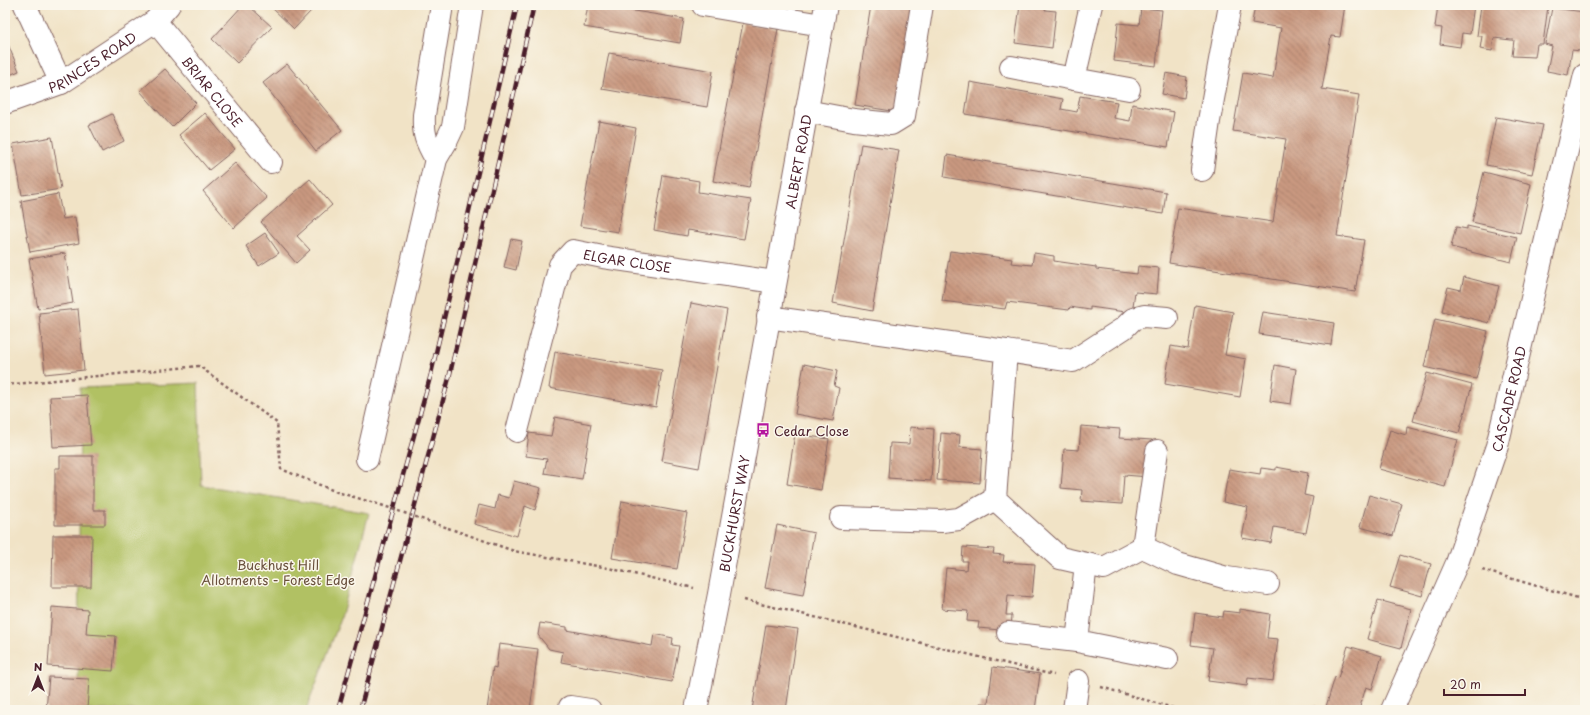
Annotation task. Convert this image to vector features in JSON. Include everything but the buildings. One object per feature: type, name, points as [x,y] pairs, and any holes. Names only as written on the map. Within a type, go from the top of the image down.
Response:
[{"type":"street","points":[[25,5],[61,83]]},
{"type":"street","points":[[436,159],[426,141],[423,128],[442,5]]},
{"type":"street","points":[[367,458],[436,159],[453,127],[472,5]]},
{"type":"street","points":[[703,5],[824,15]]},
{"type":"street","points":[[806,111],[854,120],[892,124],[904,116],[922,5]]},
{"type":"street","points":[[1074,79],[1091,5]]},
{"type":"street","points":[[1202,170],[1209,121],[1230,5]]},
{"type":"street","name":"PRINCES ROAD","points":[[5,103],[61,83],[162,13]]},
{"type":"street","name":"BRIAR CLOSE","points":[[162,13],[271,162]]},
{"type":"street","name":"ALBERT ROAD","points":[[768,316],[824,15]]},
{"type":"street","points":[[1011,67],[1129,89]]},
{"type":"street","name":"CASCADE ROAD","points":[[1392,710],[1457,562],[1497,446],[1585,75]]},
{"type":"street","name":"ELGAR CLOSE","points":[[517,431],[560,265],[572,251],[775,282]]},
{"type":"street","points":[[768,316],[1073,361],[1124,328],[1133,319],[1144,316],[1167,318]]},
{"type":"street","name":"BUCKHURST WAY","points":[[696,710],[719,594],[768,316]]},
{"type":"street","points":[[994,499],[1006,351]]},
{"type":"street","points":[[1143,547],[1158,451]]},
{"type":"street","points":[[841,518],[942,521],[959,519],[994,499]]},
{"type":"street","points":[[994,499],[1060,558],[1104,568],[1143,547]]},
{"type":"street","points":[[1143,547],[1178,564],[1227,578],[1268,584]]},
{"type":"street","points":[[1077,641],[1086,564]]},
{"type":"street","points":[[1008,633],[1077,641],[1166,659]]},
{"type":"street","points":[[1074,710],[1078,681]]},
{"type":"path","points":[[5,384],[199,366],[277,423],[281,469],[337,492],[494,543],[514,551],[608,568],[719,594],[1078,681],[1180,710]]},
{"type":"path","points":[[1457,562],[1585,600]]},
{"type":"green space","name":"Buckhust Hill Allotments - Forest Edge","points":[[198,383],[201,485],[369,513],[341,618],[306,710],[78,710],[80,388]]},
{"type":"railway","points":[[338,710],[431,374],[517,5]]},
{"type":"railway","points":[[360,710],[449,378],[534,5]]},
{"type":"place","name":"Cedar Close","points":[[763,430]]}]
